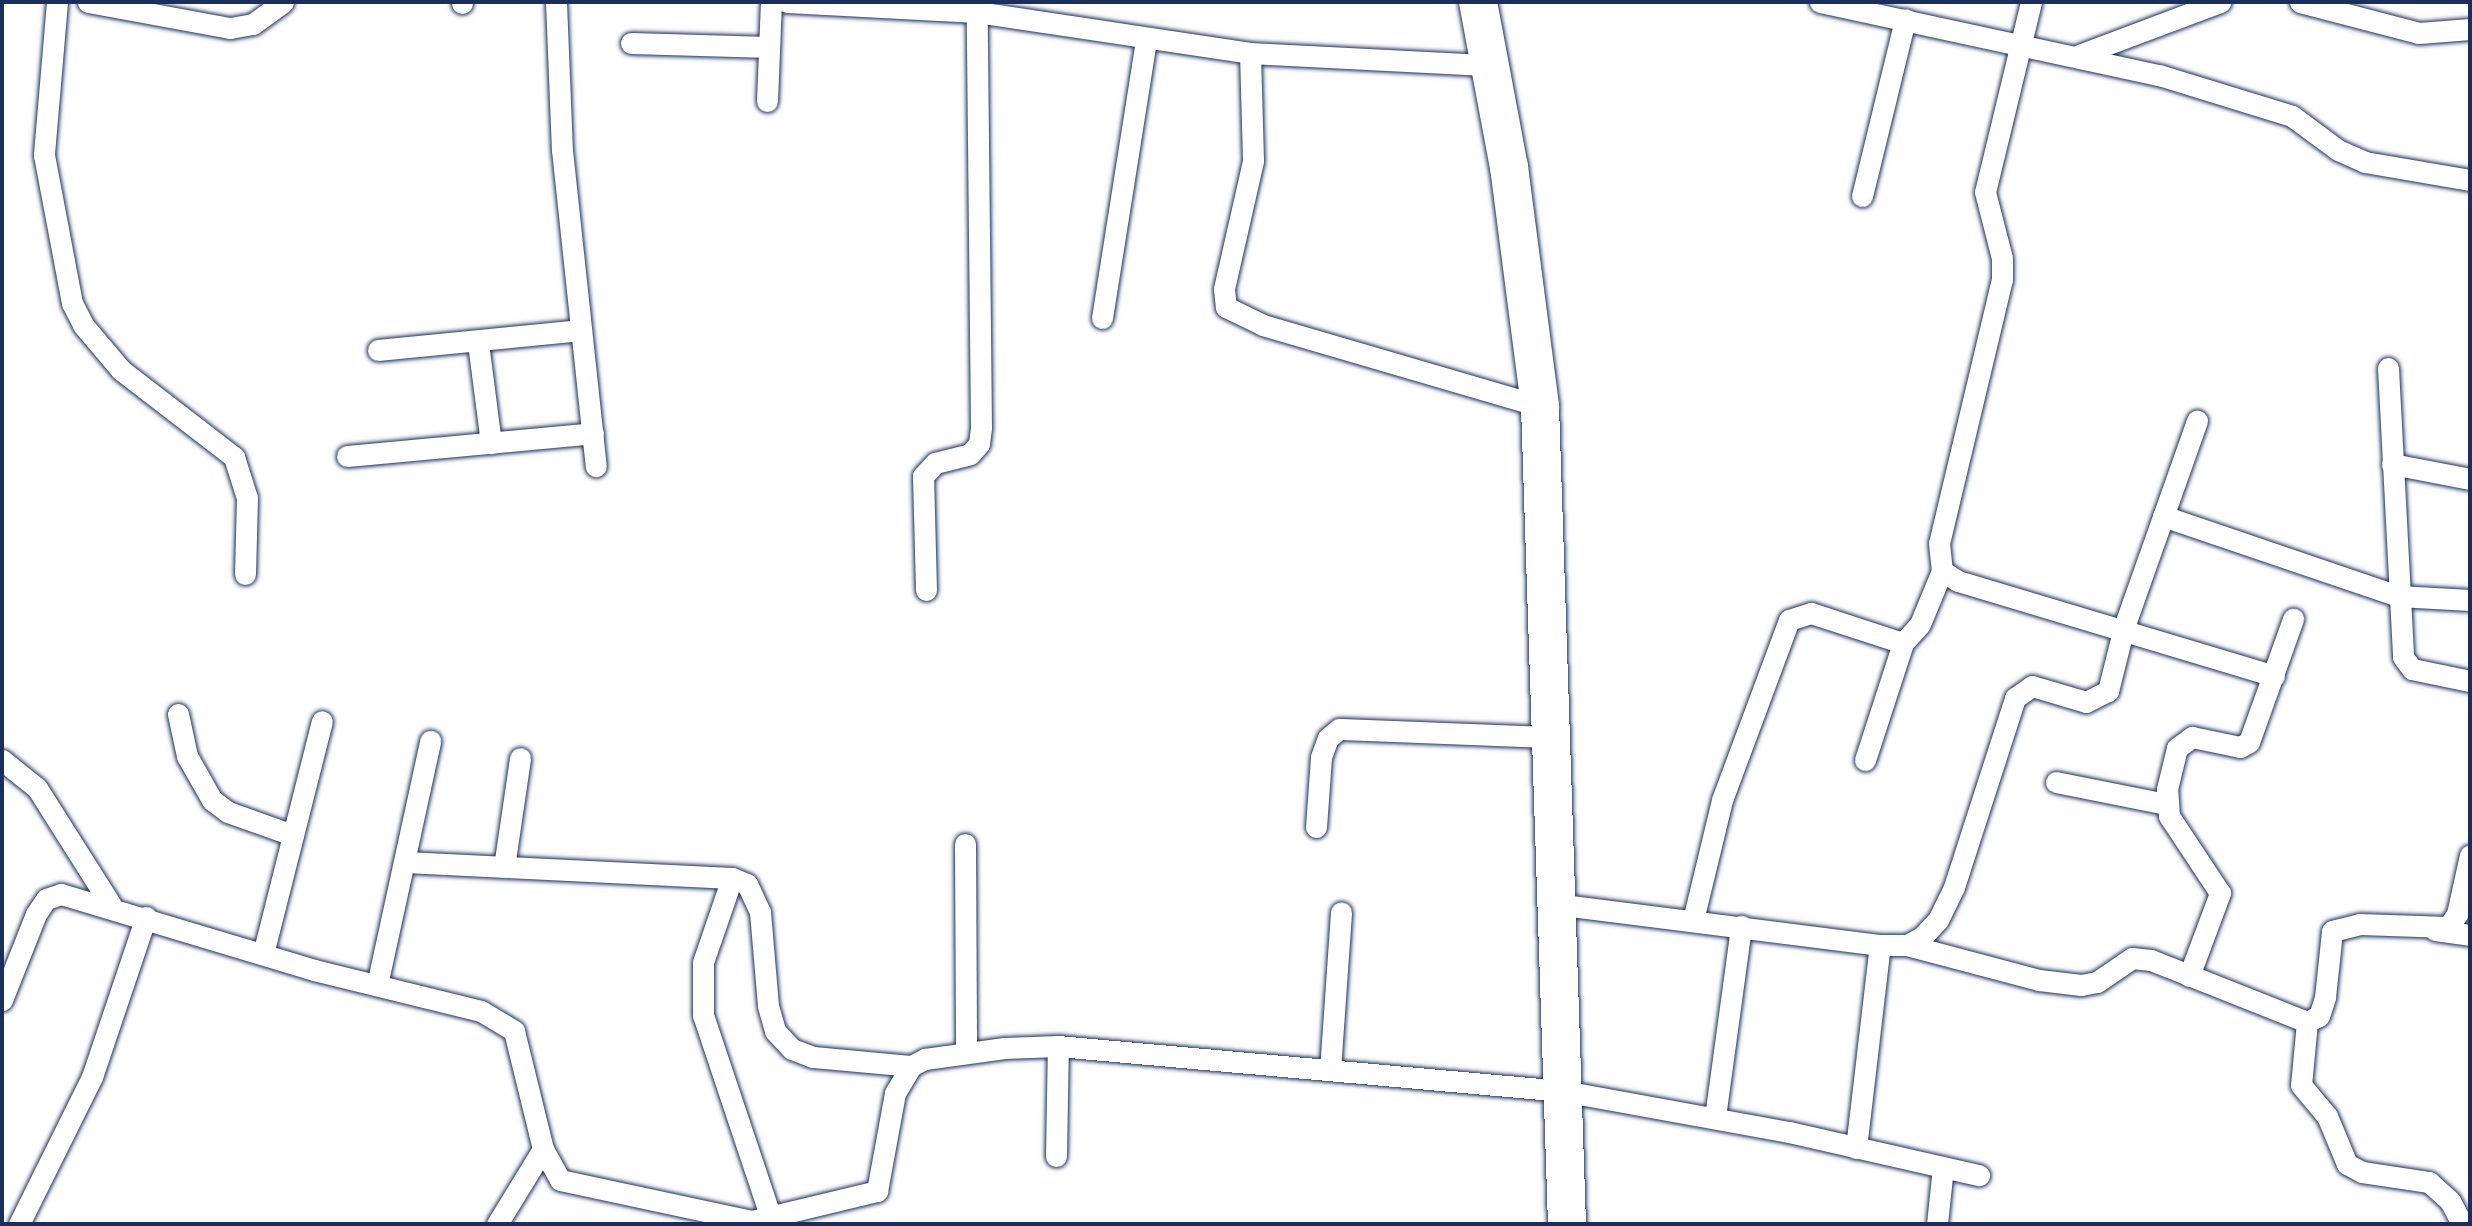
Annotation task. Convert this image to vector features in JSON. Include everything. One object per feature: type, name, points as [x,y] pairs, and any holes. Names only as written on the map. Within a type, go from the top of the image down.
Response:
[{"type":"highway","points":[[1478,2],[1490,65],[1540,406],[1567,1224]]},
{"type":"street","points":[[57,2],[44,155],[72,303],[83,325],[121,370],[234,457],[247,498],[245,575]]},
{"type":"street","points":[[88,2],[230,28],[253,24],[284,2]]},
{"type":"street","points":[[556,2],[562,150],[596,466]]},
{"type":"street","points":[[767,101],[772,2]]},
{"type":"street","points":[[787,2],[923,5],[976,12],[1039,12],[1146,40],[1250,52],[1490,65]]},
{"type":"street","points":[[1820,2],[2079,55],[2255,102],[2292,116],[2337,150],[2365,162],[2470,180]]},
{"type":"street","points":[[1865,760],[1903,643],[1920,624],[1942,571],[1939,543],[2002,279],[2002,258],[1985,192],[2024,43],[2031,2]]},
{"type":"street","points":[[2079,55],[2220,2]]},
{"type":"street","points":[[2300,2],[2419,33],[2470,29]]},
{"type":"street","points":[[926,590],[923,475],[935,463],[970,454],[979,444],[981,427],[976,12]]},
{"type":"street","points":[[1862,196],[1905,19]]},
{"type":"street","points":[[1102,318],[1146,40]]},
{"type":"street","points":[[631,43],[769,47]]},
{"type":"street","points":[[1250,52],[1253,161],[1224,289],[1226,307],[1263,325],[1540,406]]},
{"type":"street","points":[[378,350],[478,343],[581,330]]},
{"type":"street","points":[[478,343],[491,443]]},
{"type":"street","points":[[2388,368],[2402,650],[2412,669],[2470,681]]},
{"type":"street","points":[[1907,945],[1938,920],[1954,887],[2015,698],[2032,686],[2086,702],[2103,698],[2124,628],[2197,421]]},
{"type":"street","points":[[347,456],[593,433]]},
{"type":"street","points":[[2392,464],[2470,479]]},
{"type":"street","points":[[2163,516],[2398,596],[2470,600]]},
{"type":"street","points":[[1942,571],[1958,581],[2124,628],[2274,676]]},
{"type":"street","points":[[1693,920],[1722,800],[1789,620],[1811,613],[1903,643]]},
{"type":"street","points":[[2189,976],[2220,893],[2166,804],[2182,740],[2240,747],[2249,742],[2293,619]]},
{"type":"street","points":[[178,714],[187,756],[212,800],[228,812],[293,835]]},
{"type":"street","points":[[263,954],[322,721]]},
{"type":"street","points":[[1316,827],[1321,757],[1328,738],[1339,729],[1550,737]]},
{"type":"street","points":[[377,985],[430,741]]},
{"type":"street","points":[[504,867],[520,758]]},
{"type":"street","points":[[2,760],[37,788],[111,905]]},
{"type":"street","points":[[2056,782],[2166,804]]},
{"type":"street","points":[[965,844],[965,1053]]},
{"type":"street","points":[[2434,930],[2448,927],[2457,914],[2470,855]]},
{"type":"street","points":[[405,862],[733,878],[756,896],[768,1006],[775,1031],[792,1049],[813,1057],[911,1066],[965,1053],[1058,1046],[1563,1091],[1715,1117],[1979,1175]]},
{"type":"street","points":[[733,878],[703,962],[703,1015],[774,1222]]},
{"type":"street","points":[[2,1000],[46,899],[61,894],[111,905],[263,954],[481,1011],[508,1025],[521,1048],[544,1149],[560,1180],[581,1189],[606,1187],[752,1221],[774,1222],[877,1191],[895,1093],[911,1066]]},
{"type":"street","points":[[1555,904],[1880,945],[1907,945],[2039,979],[2081,985],[2097,982],[2132,958],[2189,976],[2307,1022],[2319,1016],[2325,998],[2332,931],[2360,924],[2470,935]]},
{"type":"street","points":[[1330,1070],[1341,912]]},
{"type":"street","points":[[19,1224],[92,1077],[146,917]]},
{"type":"street","points":[[1715,1117],[1741,926]]},
{"type":"street","points":[[1856,1148],[1880,945]]},
{"type":"street","points":[[2307,1022],[2301,1085],[2327,1116],[2347,1164],[2362,1172],[2429,1182],[2450,1201],[2462,1224]]},
{"type":"street","points":[[1056,1156],[1058,1046]]},
{"type":"street","points":[[497,1224],[544,1149]]},
{"type":"street","points":[[1937,1224],[1943,1167]]}]
